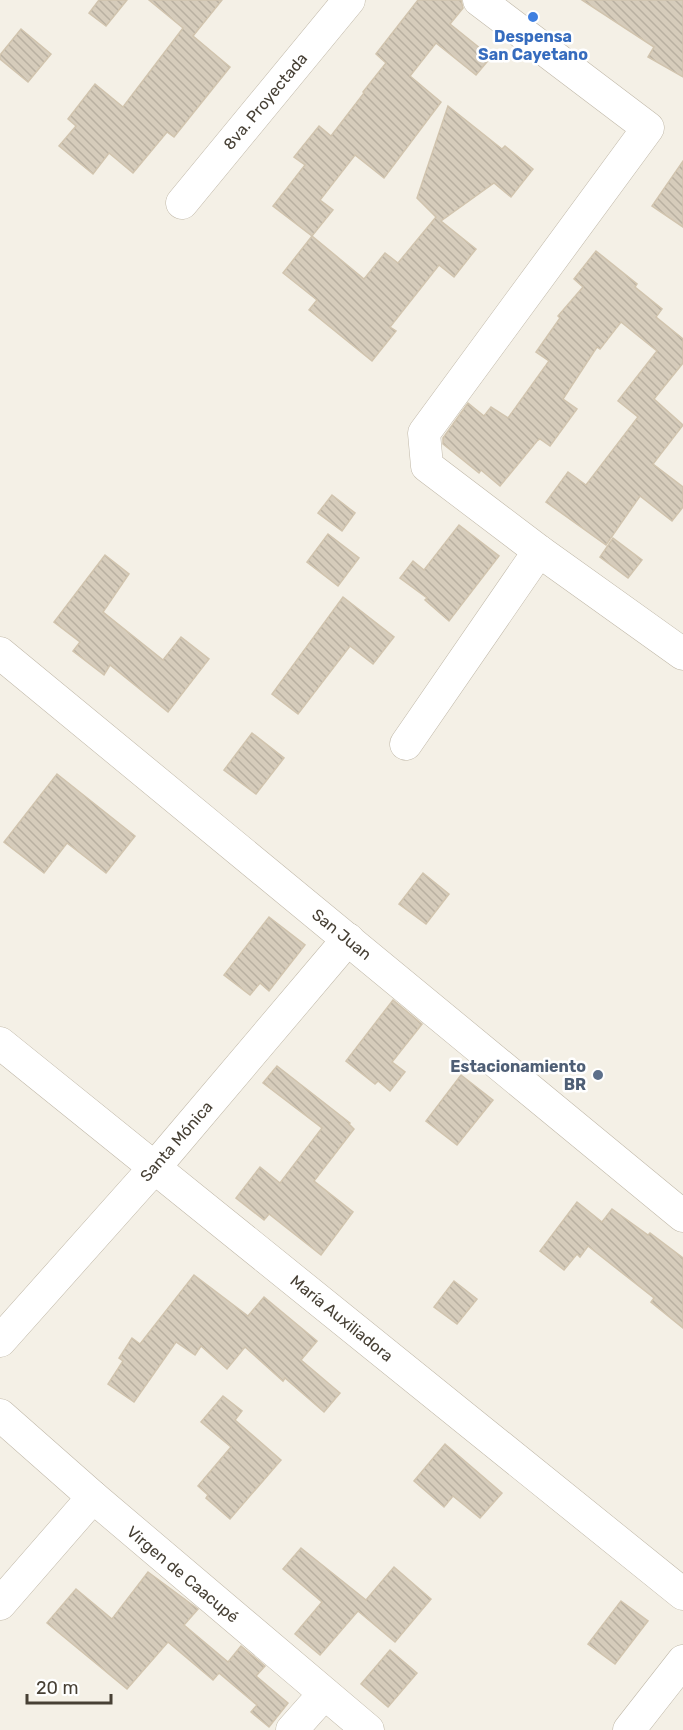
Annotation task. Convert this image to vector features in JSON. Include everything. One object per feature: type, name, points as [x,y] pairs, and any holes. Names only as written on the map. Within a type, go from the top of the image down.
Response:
[{"type":"street","name":"8va. Proyectada","points":[[182,203],[349,0]]},
{"type":"street","points":[[479,0],[648,128],[424,433],[427,466],[539,551],[683,654]]},
{"type":"street","points":[[406,744],[539,551]]},
{"type":"street","name":"San Juan","points":[[0,654],[683,1216]]},
{"type":"street","name":"Santa Mónica","points":[[0,1341],[155,1167],[348,939]]},
{"type":"street","name":"María Auxiliadora","points":[[0,1043],[683,1594]]},
{"type":"street","name":"Virgen de Caacupé","points":[[0,1415],[93,1497],[368,1730]]},
{"type":"street","points":[[0,1605],[93,1497]]},
{"type":"street","points":[[629,1730],[683,1661]]},
{"type":"street","points":[[292,1730],[324,1694]]},
{"type":"building","points":[[99,0],[127,0],[106,26],[89,13]]},
{"type":"building","points":[[149,0],[222,0],[193,36],[230,67],[174,137],[167,132],[133,173],[109,153],[93,174],[59,146],[76,126],[68,119],[95,84],[123,107],[183,28]]},
{"type":"building","points":[[418,0],[461,0],[463,8],[450,24],[491,57],[476,75],[436,43],[410,76],[441,102],[384,178],[355,155],[320,200],[333,210],[312,236],[273,206],[305,165],[294,157],[319,126],[331,136],[386,63],[376,54]]},
{"type":"building","points":[[582,0],[683,0],[683,77],[648,57],[654,47]]},
{"type":"building","points":[[21,29],[51,54],[28,82],[0,59],[0,55]]},
{"type":"building","points":[[448,106],[502,149],[505,146],[533,169],[511,197],[494,183],[441,221],[476,249],[454,277],[439,265],[390,327],[396,331],[372,361],[309,310],[317,300],[283,273],[312,236],[364,279],[385,253],[398,263],[436,217],[417,198]]},
{"type":"building","points":[[683,161],[683,227],[652,206]]},
{"type":"building","points":[[596,251],[637,284],[635,287],[662,309],[656,317],[683,339],[683,363],[654,399],[683,425],[653,464],[683,487],[683,507],[672,521],[640,496],[606,545],[546,502],[568,472],[586,485],[638,417],[618,401],[657,351],[621,322],[600,349],[597,347],[563,399],[577,409],[550,446],[540,439],[537,441],[500,486],[481,470],[479,473],[443,444],[443,438],[468,403],[484,416],[491,407],[508,418],[549,361],[536,352],[560,318],[558,316],[583,287],[574,279]]},
{"type":"building","points":[[332,495],[355,513],[342,531],[318,513]]},
{"type":"building","points":[[459,525],[499,556],[449,621],[425,600],[427,598],[400,578],[413,561],[424,570]]},
{"type":"building","points":[[328,534],[359,558],[338,586],[307,562]]},
{"type":"building","points":[[613,538],[642,560],[628,578],[600,557]]},
{"type":"building","points":[[105,555],[129,574],[103,612],[163,660],[181,637],[209,659],[168,712],[110,665],[104,675],[73,651],[80,642],[54,622]]},
{"type":"building","points":[[343,597],[394,637],[373,664],[350,646],[298,714],[272,694]]},
{"type":"building","points":[[252,733],[284,758],[256,794],[224,770]]},
{"type":"building","points":[[57,774],[135,836],[106,873],[67,843],[44,873],[4,842]]},
{"type":"building","points":[[423,873],[449,894],[426,924],[399,904]]},
{"type":"building","points":[[269,917],[305,945],[269,991],[260,983],[250,995],[224,975]]},
{"type":"building","points":[[393,1000],[422,1024],[392,1062],[405,1072],[390,1091],[378,1081],[375,1084],[346,1061]]},
{"type":"building","points":[[277,1066],[350,1123],[354,1129],[314,1181],[353,1212],[321,1255],[269,1214],[264,1220],[236,1198],[260,1167],[280,1183],[322,1128],[263,1083]]},
{"type":"building","points":[[461,1075],[493,1100],[457,1145],[426,1121]]},
{"type":"building","points":[[577,1202],[602,1222],[612,1209],[648,1235],[650,1233],[683,1258],[683,1328],[651,1302],[654,1298],[588,1246],[580,1257],[577,1254],[564,1270],[540,1251]]},
{"type":"building","points":[[194,1275],[248,1316],[264,1297],[317,1341],[301,1360],[340,1393],[324,1412],[285,1378],[283,1381],[245,1347],[227,1369],[201,1346],[195,1355],[176,1342],[134,1402],[108,1384],[123,1361],[119,1358],[132,1338],[140,1344]]},
{"type":"building","points":[[454,1281],[477,1299],[457,1324],[434,1307]]},
{"type":"building","points":[[223,1396],[242,1411],[235,1420],[281,1460],[230,1519],[206,1498],[208,1495],[198,1486],[231,1447],[201,1422]]},
{"type":"building","points":[[445,1444],[502,1493],[480,1518],[453,1496],[444,1507],[414,1481]]},
{"type":"building","points":[[301,1548],[366,1600],[394,1567],[431,1599],[395,1642],[358,1611],[320,1655],[295,1634],[322,1602],[283,1569]]},
{"type":"building","points":[[148,1572],[198,1609],[184,1625],[228,1662],[241,1646],[265,1666],[256,1676],[288,1703],[269,1727],[251,1712],[257,1705],[219,1673],[213,1680],[168,1642],[127,1689],[47,1623],[76,1589],[112,1619]]},
{"type":"building","points":[[621,1601],[648,1621],[615,1664],[588,1644]]},
{"type":"building","points":[[390,1650],[417,1673],[388,1707],[361,1684]]},
{"type":"place","name":"Despensa San Cayetano","points":[[533,17]]},
{"type":"place","name":"Estacionamiento BR","points":[[598,1075]]}]
